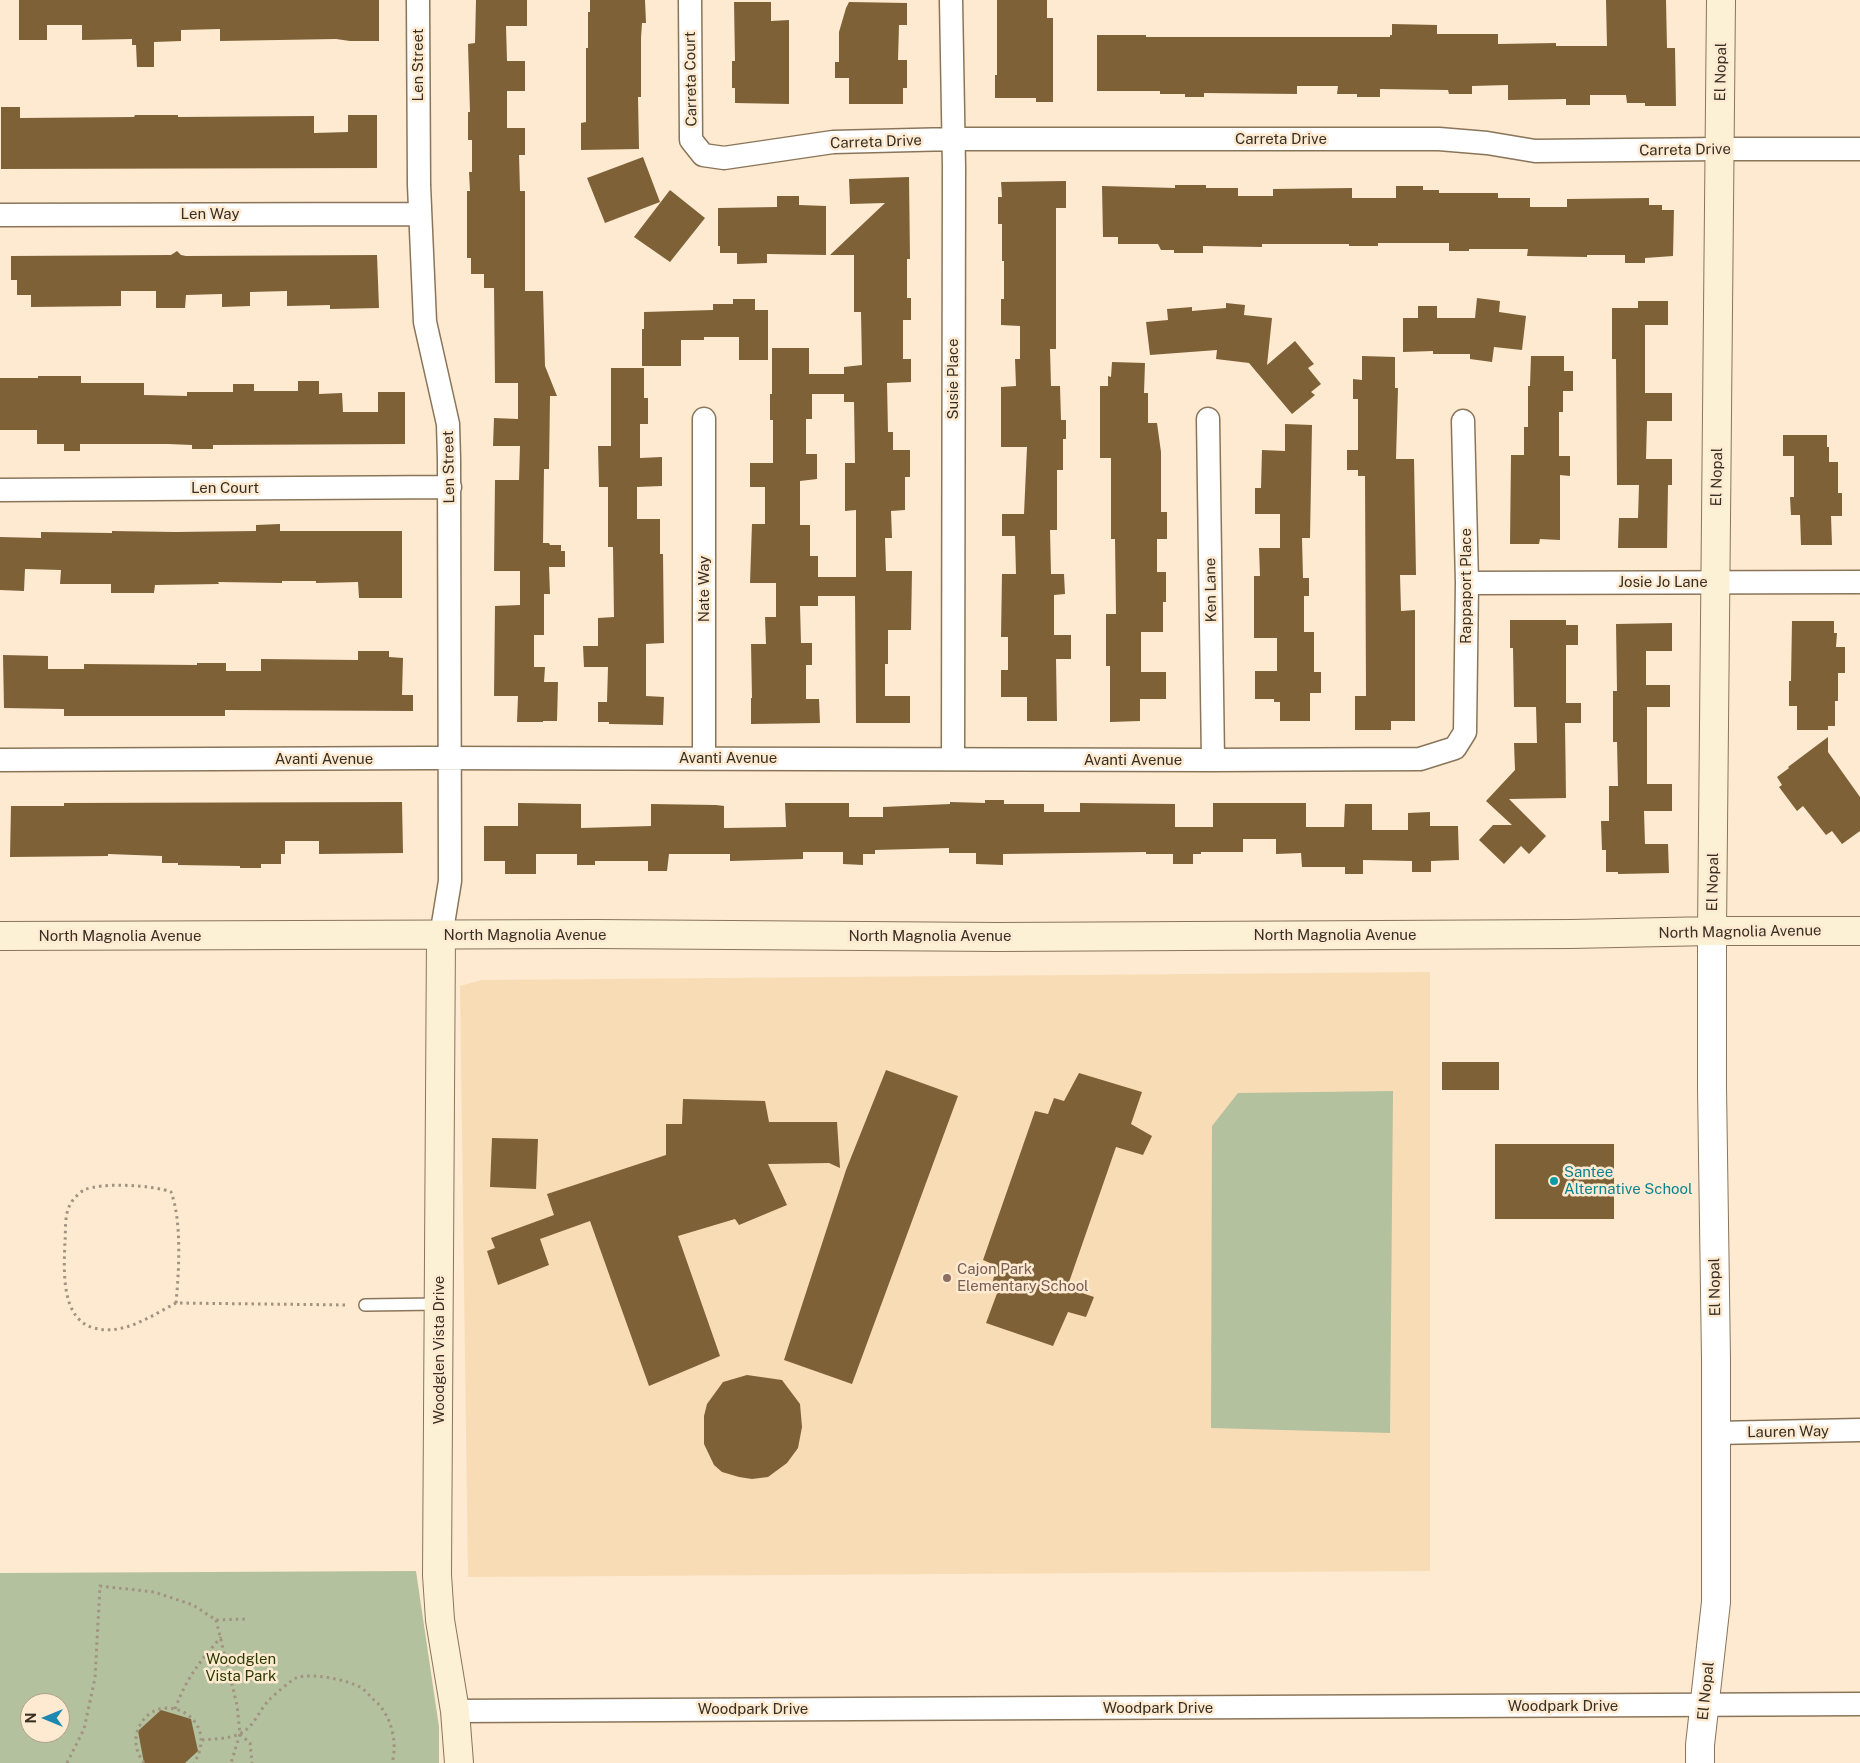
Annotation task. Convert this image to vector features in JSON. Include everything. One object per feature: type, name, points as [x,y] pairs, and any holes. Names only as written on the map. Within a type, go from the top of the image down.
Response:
[{"type":"main road","name":"El Nopal","points":[[1712,931],[1721,0]]},
{"type":"main road","name":"North Magnolia Avenue","points":[[0,936],[606,934],[998,937],[1860,931]]},
{"type":"main road","name":"Woodglen Vista Drive","points":[[441,936],[438,1575],[440,1620],[455,1710],[459,1763]]},
{"type":"street","name":"Len Street","points":[[418,0],[420,214],[425,322],[448,424],[450,486],[450,881],[441,936]]},
{"type":"street","name":"Carreta Court","points":[[690,0],[691,140],[703,155]]},
{"type":"street","name":"Susie Place","points":[[951,0],[953,140],[953,758]]},
{"type":"street","name":"Carreta Drive","points":[[703,155],[724,158],[833,142],[953,140],[1439,140],[1487,143],[1535,151],[1860,149]]},
{"type":"street","name":"Len Way","points":[[0,215],[420,214]]},
{"type":"street","name":"Nate Way","points":[[704,419],[704,758]]},
{"type":"street","name":"Ken Lane","points":[[1208,419],[1213,760]]},
{"type":"street","name":"Rappaport Place","points":[[1455,748],[1465,732],[1467,583],[1463,421]]},
{"type":"street","name":"Len Court","points":[[0,490],[450,486]]},
{"type":"street","name":"Josie Jo Lane","points":[[1467,583],[1860,582]]},
{"type":"street","name":"Avanti Avenue","points":[[0,760],[449,758],[1420,759],[1455,748]]},
{"type":"street","name":"El Nopal","points":[[1700,1763],[1704,1706],[1716,1602],[1712,931]]},
{"type":"street","name":"Lauren Way","points":[[1716,1433],[1860,1430]]},
{"type":"street","name":"Woodpark Drive","points":[[455,1710],[1860,1704]]},
{"type":"lane","points":[[365,1305],[440,1304]]},
{"type":"path","points":[[176,1302],[179,1269],[176,1204],[171,1192],[162,1189],[111,1185],[84,1190],[71,1202],[66,1213],[64,1263],[66,1294],[80,1321],[95,1329],[121,1329],[133,1325],[176,1302],[365,1305]]},
{"type":"path","points":[[67,1763],[84,1730],[95,1678],[100,1586],[154,1592],[192,1605],[216,1620],[246,1619]]},
{"type":"path","points":[[216,1620],[237,1706],[240,1734],[231,1763]]},
{"type":"path","points":[[176,1709],[185,1684],[221,1637]]},
{"type":"path","points":[[202,1740],[240,1734],[251,1725],[270,1699],[296,1678],[327,1677],[346,1681],[360,1687],[377,1702],[390,1723],[394,1737],[392,1763]]},
{"type":"path","points":[[144,1763],[138,1753],[137,1732],[149,1714],[159,1709],[176,1709],[189,1715],[197,1723],[202,1740],[199,1755],[194,1763]]},
{"type":"path","points":[[240,1734],[250,1743],[252,1763]]},
{"type":"shaded area","name":"Cajon Park Elementary School","points":[[1430,972],[1430,1571],[468,1577],[460,986],[482,980]]},
{"type":"green space","points":[[1393,1091],[1390,1433],[1211,1428],[1212,1126],[1238,1093]]},
{"type":"green space","name":"Woodglen Vista Park","points":[[416,1571],[439,1727],[439,1763],[0,1763],[0,1573]]},
{"type":"building","points":[[19,0],[379,0],[379,41],[336,39],[220,41],[220,29],[181,30],[181,41],[154,42],[154,67],[137,67],[136,45],[132,45],[132,39],[82,40],[82,25],[47,25],[47,40],[19,40]]},
{"type":"building","points":[[476,0],[527,0],[527,26],[506,26],[507,61],[525,61],[525,91],[507,91],[507,128],[525,128],[525,155],[519,155],[520,191],[525,191],[525,291],[543,291],[545,366],[557,396],[550,396],[549,469],[544,469],[543,543],[561,545],[561,551],[565,551],[565,567],[549,567],[550,594],[544,594],[544,635],[534,635],[534,667],[545,667],[544,682],[558,682],[557,721],[517,722],[518,696],[494,696],[495,606],[520,605],[520,571],[494,571],[495,480],[519,480],[520,446],[493,446],[494,418],[518,419],[518,383],[495,383],[494,288],[484,288],[484,274],[471,274],[471,258],[467,258],[467,191],[470,191],[469,172],[472,172],[472,140],[468,140],[468,112],[470,112],[468,44],[475,43]]},
{"type":"building","points":[[590,0],[645,0],[646,23],[642,23],[641,38],[641,97],[638,97],[639,149],[581,150],[581,123],[586,122],[586,48],[588,48]]},
{"type":"building","points":[[997,0],[1047,0],[1047,18],[1053,18],[1053,102],[1036,102],[1036,98],[995,98],[995,75],[997,75]]},
{"type":"building","points":[[1606,0],[1666,0],[1667,48],[1675,48],[1676,106],[1645,106],[1645,103],[1627,103],[1626,95],[1590,95],[1590,105],[1566,105],[1566,99],[1508,100],[1508,85],[1472,86],[1472,94],[1449,94],[1448,90],[1380,89],[1380,97],[1357,97],[1357,94],[1337,94],[1338,86],[1297,86],[1297,94],[1204,93],[1204,97],[1185,97],[1185,94],[1160,94],[1160,91],[1097,91],[1097,35],[1146,35],[1146,37],[1390,37],[1392,35],[1392,24],[1437,25],[1437,34],[1498,34],[1498,44],[1556,43],[1556,46],[1607,46]]},
{"type":"building","points":[[734,2],[771,2],[771,21],[789,20],[789,104],[735,103],[735,88],[732,88],[732,61],[735,61]]},
{"type":"building","points":[[849,2],[907,3],[907,25],[899,25],[898,60],[907,60],[907,88],[903,88],[903,104],[849,104],[849,78],[835,78],[835,62],[839,62],[839,32]]},
{"type":"building","points":[[1,107],[20,107],[20,118],[134,117],[135,115],[178,115],[178,117],[314,116],[314,133],[348,132],[348,115],[377,115],[377,168],[1,169]]},
{"type":"building","points":[[643,157],[660,202],[605,223],[587,178]]},
{"type":"building","points":[[909,177],[910,259],[907,259],[907,298],[911,298],[911,320],[903,320],[903,359],[911,359],[911,382],[887,383],[888,432],[893,432],[893,450],[910,450],[910,477],[905,477],[905,510],[891,511],[892,538],[885,538],[886,571],[912,571],[911,630],[888,630],[888,664],[885,664],[885,696],[910,696],[910,723],[856,723],[855,596],[818,596],[818,606],[800,606],[801,643],[812,643],[812,665],[806,665],[806,699],[819,699],[820,723],[751,724],[751,644],[766,644],[765,617],[776,617],[776,583],[750,583],[752,524],[765,524],[765,487],[750,487],[750,463],[773,463],[773,420],[770,420],[772,348],[809,348],[809,374],[844,374],[844,367],[862,365],[861,312],[854,312],[854,255],[830,255],[885,203],[850,204],[849,179]],"holes":[[[812,394],[844,394],[844,402],[854,402],[855,463],[845,463],[845,511],[856,510],[856,577],[818,577],[818,556],[810,556],[810,525],[800,525],[800,481],[817,479],[817,454],[806,454],[806,419],[812,419]]]},
{"type":"building","points":[[1066,181],[1066,208],[1056,208],[1056,349],[1050,349],[1051,386],[1060,386],[1061,420],[1066,420],[1066,439],[1063,439],[1063,470],[1057,470],[1057,530],[1050,530],[1051,574],[1064,574],[1065,594],[1054,595],[1054,635],[1071,635],[1071,659],[1056,659],[1057,721],[1027,721],[1027,697],[1001,697],[1001,670],[1008,670],[1008,637],[1001,637],[1002,574],[1016,574],[1015,536],[1002,536],[1002,514],[1024,514],[1027,447],[1001,447],[1001,387],[1016,386],[1015,359],[1020,359],[1020,326],[1001,325],[1001,299],[1004,299],[1004,261],[1002,261],[1002,224],[998,224],[998,197],[1002,197],[1001,182]]},
{"type":"building","points":[[1175,185],[1206,185],[1206,188],[1238,188],[1238,196],[1273,196],[1273,189],[1352,188],[1352,198],[1396,198],[1396,186],[1423,186],[1423,190],[1439,190],[1439,193],[1498,193],[1498,198],[1530,198],[1530,207],[1567,207],[1567,199],[1649,198],[1649,205],[1662,205],[1662,210],[1674,210],[1673,256],[1645,258],[1645,263],[1625,263],[1625,255],[1587,255],[1587,257],[1527,256],[1528,249],[1449,251],[1449,243],[1378,243],[1378,246],[1262,244],[1262,247],[1203,246],[1203,253],[1174,253],[1174,250],[1161,250],[1158,244],[1118,244],[1118,237],[1103,237],[1102,186],[1175,188]]},
{"type":"building","points":[[670,190],[705,218],[670,262],[634,237]]},
{"type":"building","points":[[777,196],[799,196],[799,205],[826,206],[826,255],[767,254],[767,263],[737,264],[737,253],[720,253],[720,246],[718,246],[718,208],[777,207]]},
{"type":"building","points":[[177,251],[181,255],[186,256],[377,255],[379,308],[330,309],[330,305],[287,306],[287,291],[250,292],[250,306],[222,307],[222,294],[186,295],[185,308],[156,308],[156,291],[121,291],[121,306],[31,307],[31,295],[17,295],[17,280],[11,280],[11,256],[171,255]]},
{"type":"building","points":[[1477,298],[1500,301],[1499,312],[1526,316],[1522,350],[1494,347],[1492,362],[1470,359],[1470,354],[1433,354],[1433,351],[1403,352],[1403,318],[1418,318],[1418,306],[1437,306],[1437,318],[1475,318]]},
{"type":"building","points":[[733,299],[755,299],[755,310],[768,310],[768,360],[739,360],[739,337],[704,337],[704,340],[681,340],[681,366],[642,366],[644,312],[713,310],[713,304],[733,304]]},
{"type":"building","points":[[1638,301],[1668,301],[1668,325],[1645,325],[1645,393],[1672,393],[1672,421],[1647,421],[1646,459],[1672,459],[1672,485],[1668,485],[1667,548],[1618,548],[1619,518],[1638,518],[1639,485],[1617,485],[1616,359],[1612,359],[1612,308],[1638,308]]},
{"type":"building","points":[[1226,303],[1245,305],[1244,315],[1272,318],[1267,365],[1295,341],[1314,364],[1308,368],[1321,384],[1311,392],[1315,395],[1292,414],[1249,363],[1216,359],[1217,350],[1150,355],[1146,322],[1168,320],[1167,309],[1192,307],[1192,311],[1226,308]]},
{"type":"building","points":[[1362,356],[1395,357],[1395,388],[1398,388],[1396,459],[1414,459],[1416,575],[1400,575],[1401,611],[1415,610],[1415,721],[1391,721],[1391,730],[1355,730],[1355,696],[1366,696],[1365,476],[1358,476],[1358,470],[1347,470],[1347,450],[1358,450],[1358,399],[1353,399],[1353,379],[1362,380]]},
{"type":"building","points":[[1531,356],[1564,356],[1564,371],[1573,371],[1573,391],[1563,391],[1563,412],[1559,412],[1559,456],[1570,456],[1570,476],[1560,475],[1560,540],[1540,539],[1539,544],[1510,544],[1511,455],[1524,455],[1524,427],[1528,427],[1528,386],[1530,386]]},
{"type":"building","points":[[1112,362],[1145,363],[1144,393],[1148,393],[1148,423],[1157,423],[1161,452],[1161,512],[1167,512],[1167,539],[1157,539],[1157,572],[1166,572],[1163,632],[1141,632],[1141,672],[1166,672],[1166,699],[1140,699],[1140,721],[1110,722],[1110,666],[1106,666],[1106,614],[1116,614],[1115,539],[1111,539],[1111,458],[1100,458],[1100,386],[1108,386],[1108,376],[1111,377]]},
{"type":"building","points":[[611,368],[644,368],[644,398],[648,398],[648,424],[640,424],[640,458],[662,457],[662,486],[637,487],[637,519],[660,519],[660,554],[663,554],[664,643],[646,644],[646,696],[664,697],[663,725],[598,722],[598,702],[607,702],[608,667],[584,667],[583,646],[598,646],[598,618],[614,617],[613,547],[608,547],[608,487],[599,487],[598,446],[611,446]]},
{"type":"building","points":[[38,376],[81,376],[81,383],[144,383],[144,395],[187,396],[187,392],[233,392],[233,384],[254,384],[254,391],[298,391],[298,381],[319,381],[319,394],[342,393],[343,412],[378,412],[378,392],[405,392],[405,444],[213,445],[213,449],[192,449],[192,445],[80,444],[80,451],[64,451],[64,444],[37,444],[37,430],[0,430],[0,378],[38,378]]},
{"type":"building","points":[[1285,424],[1312,425],[1310,538],[1302,538],[1303,578],[1309,578],[1309,596],[1304,596],[1304,632],[1314,632],[1314,672],[1321,672],[1321,693],[1310,693],[1310,721],[1280,721],[1280,702],[1274,702],[1274,699],[1255,699],[1255,671],[1277,671],[1277,638],[1254,638],[1254,576],[1260,576],[1259,548],[1280,548],[1280,514],[1255,514],[1255,488],[1261,488],[1262,450],[1285,451]]},
{"type":"building","points":[[1783,435],[1827,435],[1829,462],[1838,462],[1838,493],[1842,493],[1842,516],[1831,516],[1832,545],[1801,545],[1800,515],[1791,515],[1790,497],[1794,497],[1794,456],[1783,456]]},
{"type":"building","points":[[280,524],[280,531],[402,531],[402,598],[359,598],[358,582],[316,583],[316,581],[155,585],[154,593],[111,593],[111,584],[60,584],[61,570],[25,569],[24,591],[0,590],[0,537],[41,538],[41,532],[256,531],[256,525]]},
{"type":"building","points":[[1510,620],[1566,620],[1566,625],[1578,625],[1578,645],[1566,645],[1566,703],[1581,703],[1581,723],[1565,723],[1566,798],[1509,799],[1546,836],[1529,854],[1521,846],[1504,864],[1479,840],[1493,825],[1512,825],[1486,801],[1515,770],[1514,743],[1537,743],[1536,707],[1514,707],[1513,648],[1510,648]]},
{"type":"building","points":[[1792,621],[1834,621],[1834,633],[1837,633],[1836,647],[1845,647],[1845,673],[1838,673],[1838,701],[1835,701],[1835,726],[1828,726],[1828,730],[1797,730],[1797,706],[1789,706]]},
{"type":"building","points":[[1672,623],[1672,651],[1646,651],[1646,685],[1670,685],[1670,707],[1647,707],[1647,784],[1672,784],[1672,811],[1644,811],[1645,844],[1668,844],[1669,873],[1618,874],[1618,872],[1606,872],[1606,850],[1602,850],[1601,821],[1609,821],[1609,786],[1618,786],[1617,742],[1613,742],[1613,691],[1617,691],[1616,624]]},
{"type":"building","points":[[358,651],[389,651],[389,657],[403,658],[402,695],[413,695],[413,711],[225,710],[225,716],[64,716],[64,709],[4,708],[3,655],[48,656],[48,669],[84,669],[84,664],[197,665],[197,663],[226,663],[226,671],[261,671],[261,659],[358,660]]},
{"type":"building","points":[[1828,737],[1828,752],[1860,797],[1860,831],[1842,844],[1832,831],[1826,835],[1803,806],[1797,811],[1779,787],[1782,785],[1777,777]]},
{"type":"building","points":[[985,800],[1004,800],[1004,804],[1044,804],[1044,812],[1080,812],[1080,803],[1175,804],[1175,827],[1213,827],[1213,803],[1306,803],[1306,827],[1344,827],[1345,804],[1372,804],[1372,830],[1408,830],[1408,813],[1430,812],[1430,826],[1458,826],[1459,860],[1431,861],[1431,872],[1412,872],[1412,861],[1363,860],[1363,874],[1345,874],[1345,867],[1302,867],[1301,853],[1276,854],[1276,839],[1243,839],[1243,852],[1201,852],[1201,854],[1193,854],[1193,864],[1173,864],[1173,854],[1146,854],[1146,852],[1003,854],[1003,865],[976,864],[976,853],[949,853],[949,848],[875,850],[875,854],[863,854],[863,865],[843,864],[843,852],[803,852],[803,859],[730,861],[730,854],[669,854],[667,871],[648,871],[648,861],[595,861],[595,865],[577,865],[577,854],[536,854],[536,874],[505,874],[505,861],[484,861],[484,826],[518,826],[518,803],[581,804],[581,828],[651,826],[651,804],[716,805],[724,806],[724,828],[786,827],[785,803],[849,803],[849,817],[883,817],[883,807],[950,804],[950,802],[985,803]]},
{"type":"building","points":[[402,802],[403,853],[319,854],[319,841],[285,841],[285,854],[281,854],[281,864],[261,864],[261,868],[178,865],[178,863],[162,863],[162,856],[108,854],[108,856],[10,857],[11,806],[64,806],[64,803]]},
{"type":"building","points":[[1442,1062],[1499,1062],[1499,1090],[1442,1090]]},
{"type":"building","points":[[886,1070],[958,1096],[852,1384],[784,1360],[846,1170]]},
{"type":"building","points":[[1079,1073],[1142,1092],[1131,1124],[1152,1136],[1143,1155],[1116,1147],[1067,1288],[1094,1297],[1086,1317],[1068,1312],[1053,1346],[986,1323],[999,1288],[992,1284],[997,1266],[983,1260],[1035,1111],[1048,1114],[1054,1098],[1064,1101]]},
{"type":"building","points":[[683,1099],[765,1101],[769,1122],[837,1122],[840,1168],[829,1163],[768,1164],[787,1205],[739,1225],[735,1219],[678,1236],[720,1356],[649,1386],[590,1221],[540,1239],[549,1265],[498,1285],[487,1251],[495,1248],[491,1238],[554,1215],[547,1194],[666,1155],[666,1124],[682,1124]]},
{"type":"building","points":[[492,1138],[538,1139],[536,1189],[490,1187]]},
{"type":"building","name":"Santee Alternative School","points":[[1495,1144],[1614,1144],[1614,1219],[1495,1219]]},
{"type":"building","points":[[747,1375],[782,1380],[800,1404],[802,1427],[798,1448],[787,1463],[768,1477],[752,1479],[722,1472],[714,1465],[704,1444],[704,1416],[707,1404],[723,1382]]},
{"type":"building","points":[[161,1710],[191,1719],[198,1751],[185,1763],[144,1763],[138,1731]]},
{"type":"place","name":"Santee Alternative School","points":[[1554,1181]]},
{"type":"place","name":"Cajon Park Elementary School","points":[[947,1278]]}]
